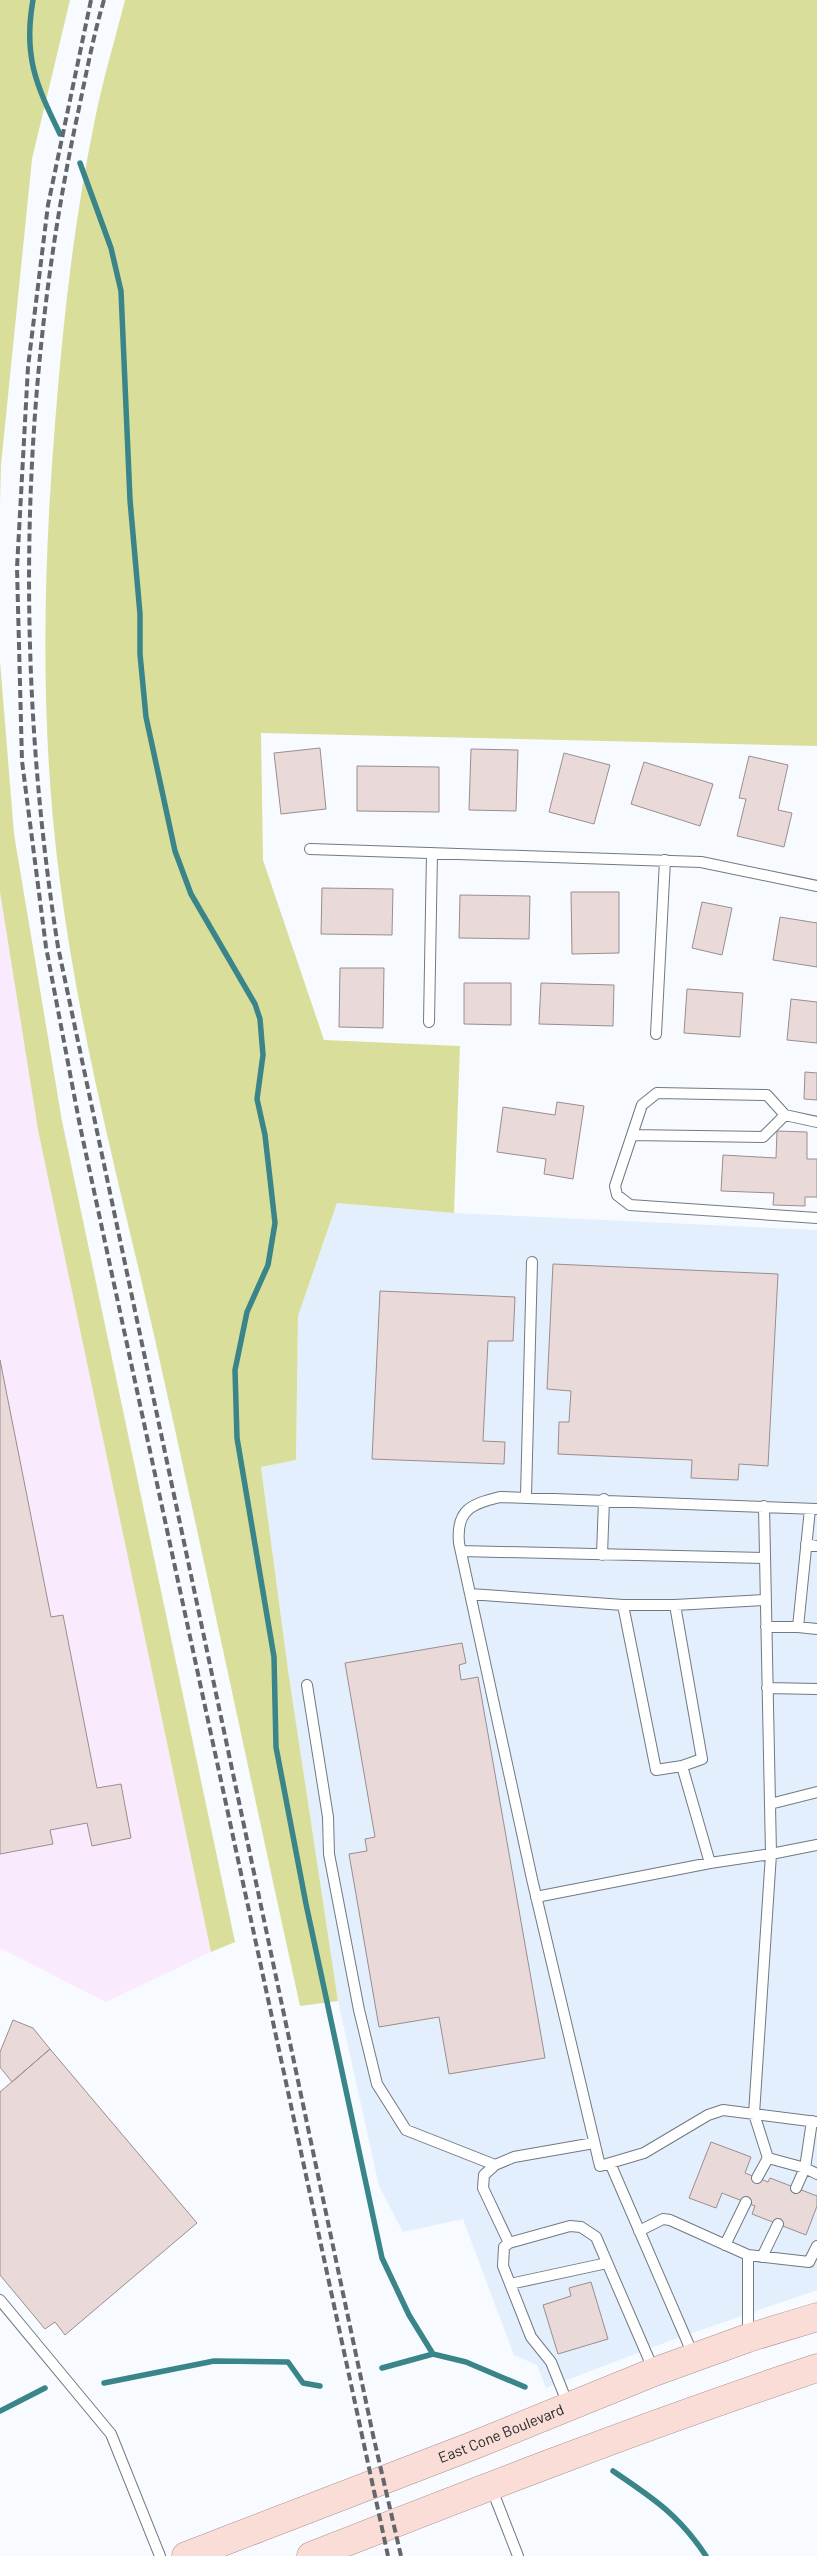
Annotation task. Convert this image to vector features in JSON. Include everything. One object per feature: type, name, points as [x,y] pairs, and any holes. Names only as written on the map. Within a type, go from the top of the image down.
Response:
[{"type":"main road","name":"East Cone Boulevard","points":[[186,2556],[570,2407],[654,2372],[748,2338],[817,2317]]},
{"type":"main road","points":[[311,2556],[490,2486],[719,2401],[817,2368]]},
{"type":"lane","points":[[310,849],[701,862],[817,886]]},
{"type":"lane","points":[[428,1022],[432,853]]},
{"type":"lane","points":[[656,1034],[665,860]]},
{"type":"lane","points":[[817,1122],[785,1115],[768,1095],[656,1093],[642,1105],[615,1186],[617,1195],[630,1205],[817,1218]]},
{"type":"lane","points":[[632,1135],[763,1137],[785,1115]]},
{"type":"lane","points":[[526,1496],[532,1262]]},
{"type":"lane","points":[[796,2188],[805,2168],[815,2122],[723,2110],[708,2115],[644,2153],[600,2166],[536,1897],[457,1526],[464,1513],[478,1502],[500,1497],[526,1496],[813,1509],[812,1545],[798,1627]]},
{"type":"lane","points":[[602,1555],[604,1499]]},
{"type":"lane","points":[[757,2178],[768,2158],[754,2114],[771,1854],[764,1506]]},
{"type":"lane","points":[[461,1551],[764,1558]]},
{"type":"lane","points":[[470,1594],[623,1605],[675,1605],[766,1600]]},
{"type":"lane","points":[[623,1605],[656,1770],[682,1766],[702,1759],[675,1605]]},
{"type":"lane","points":[[766,1627],[817,1629]]},
{"type":"lane","points":[[307,1685],[328,1817],[329,1854],[359,2010],[377,2084],[406,2130],[495,2164]]},
{"type":"lane","points":[[768,1688],[817,1689]]},
{"type":"lane","points":[[682,1766],[710,1863]]},
{"type":"lane","points":[[770,1804],[817,1792]]},
{"type":"lane","points":[[536,1897],[710,1863],[817,1845]]},
{"type":"lane","points":[[509,2243],[482,2188],[484,2175],[495,2164],[514,2157],[594,2143]]},
{"type":"lane","points":[[768,2158],[805,2168],[817,2174]]},
{"type":"lane","points":[[610,2163],[694,2358]]},
{"type":"lane","points":[[725,2245],[746,2202]]},
{"type":"lane","points":[[639,2231],[663,2219],[748,2255],[809,2262],[817,2246]]},
{"type":"lane","points":[[762,2257],[778,2224]]},
{"type":"lane","points":[[570,2407],[550,2362],[531,2337],[503,2266],[504,2248],[509,2243],[570,2226],[581,2227],[596,2237],[654,2372]]},
{"type":"lane","points":[[748,2255],[748,2338]]},
{"type":"lane","points":[[510,2284],[607,2263]]},
{"type":"lane","points":[[0,2300],[96,2413],[111,2434],[160,2556]]},
{"type":"lane","points":[[490,2486],[518,2556]]},
{"type":"shaded area","points":[[0,892],[38,1130],[211,1952],[106,2002],[0,1948]]},
{"type":"shaded area","points":[[337,1203],[454,1213],[817,1230],[817,2290],[672,2340],[546,2388],[537,2365],[514,2355],[463,2219],[403,2232],[379,2186],[338,2001],[288,1670],[261,1467],[296,1460],[298,1316]]},
{"type":"green space","points":[[0,0],[70,0],[32,159],[1,465],[0,504]]},
{"type":"green space","points":[[125,0],[817,0],[817,746],[261,733],[263,860],[324,1040],[460,1046],[454,1213],[337,1203],[298,1316],[296,1460],[261,1467],[288,1670],[338,2001],[300,2006],[173,1419],[88,1048],[67,932],[53,818],[46,705],[45,649],[48,536],[58,385],[70,271],[81,195],[95,119]]},
{"type":"green space","points":[[0,661],[14,834],[62,1121],[235,1942],[211,1952],[38,1130],[0,892]]},
{"type":"building","points":[[320,748],[326,809],[281,814],[274,753]]},
{"type":"building","points":[[471,749],[518,750],[516,811],[469,810]]},
{"type":"building","points":[[564,753],[610,765],[594,824],[549,812]]},
{"type":"building","points":[[749,756],[788,765],[778,810],[792,813],[784,847],[737,836],[746,799],[739,798]]},
{"type":"building","points":[[644,762],[713,784],[700,826],[631,804]]},
{"type":"building","points":[[357,766],[439,767],[439,812],[357,811]]},
{"type":"building","points":[[322,888],[393,889],[392,935],[321,934]]},
{"type":"building","points":[[571,892],[619,892],[619,953],[572,954]]},
{"type":"building","points":[[460,895],[530,896],[529,939],[459,938]]},
{"type":"building","points":[[702,902],[732,908],[722,955],[692,948]]},
{"type":"building","points":[[780,917],[817,923],[817,967],[773,960]]},
{"type":"building","points":[[340,968],[384,968],[383,1028],[339,1027]]},
{"type":"building","points":[[464,983],[511,983],[511,1025],[464,1024]]},
{"type":"building","points":[[541,983],[614,985],[613,1026],[539,1024]]},
{"type":"building","points":[[687,989],[743,993],[740,1037],[684,1033]]},
{"type":"building","points":[[791,999],[817,1002],[817,1043],[787,1040]]},
{"type":"building","points":[[805,1072],[817,1073],[817,1100],[804,1099]]},
{"type":"building","points":[[557,1102],[584,1106],[573,1179],[544,1174],[546,1159],[497,1152],[503,1107],[555,1115]]},
{"type":"building","points":[[777,1131],[807,1132],[807,1159],[817,1159],[817,1197],[805,1197],[805,1206],[773,1205],[774,1193],[721,1191],[723,1155],[776,1158]]},
{"type":"building","points":[[553,1264],[778,1274],[768,1466],[739,1464],[738,1480],[691,1478],[692,1460],[558,1454],[559,1422],[569,1422],[571,1391],[547,1389]]},
{"type":"building","points":[[380,1291],[515,1297],[513,1341],[488,1341],[483,1441],[505,1442],[504,1464],[372,1459]]},
{"type":"building","points":[[0,1360],[51,1617],[63,1615],[97,1788],[121,1784],[131,1838],[92,1846],[87,1823],[50,1830],[53,1844],[0,1854]]},
{"type":"building","points":[[462,1643],[466,1663],[459,1665],[461,1680],[478,1677],[545,2058],[449,2074],[439,2017],[379,2027],[349,1854],[367,1851],[365,1839],[375,1837],[345,1663]]},
{"type":"building","points":[[13,2020],[33,2028],[50,2049],[12,2082],[0,2067],[0,2052]]},
{"type":"building","points":[[50,2049],[197,2223],[65,2335],[55,2322],[45,2329],[0,2275],[0,2092]]},
{"type":"building","points":[[711,2142],[751,2157],[745,2173],[768,2182],[770,2178],[817,2196],[817,2206],[806,2235],[752,2214],[755,2206],[722,2193],[716,2208],[689,2198]]},
{"type":"building","points":[[591,2282],[608,2339],[558,2354],[543,2305],[571,2296],[569,2288]]},
{"type":"waterway","points":[[33,0],[30,38],[34,70],[44,100],[60,134]]},
{"type":"waterway","points":[[80,163],[111,248],[121,291],[130,500],[140,614],[140,654],[146,717],[175,851],[191,894],[255,1004],[260,1019],[263,1055],[257,1099],[265,1135],[275,1223],[268,1265],[247,1312],[235,1370],[237,1438],[274,1657],[276,1747],[306,1904],[382,2258],[409,2315],[433,2354],[466,2362],[525,2387]]},
{"type":"waterway","points":[[382,2368],[433,2354]]},
{"type":"waterway","points":[[104,2383],[214,2361],[288,2362],[303,2383],[320,2386]]},
{"type":"waterway","points":[[0,2411],[45,2388]]},
{"type":"waterway","points":[[613,2471],[641,2490],[675,2518],[686,2529],[706,2556]]},
{"type":"railway","points":[[91,0],[48,205],[28,367],[17,568],[22,761],[46,947],[80,1126],[388,2556]]},
{"type":"railway","points":[[104,0],[76,122],[57,224],[43,327],[34,430],[29,534],[30,638],[35,741],[44,845],[58,947],[373,2435],[401,2556]]}]
